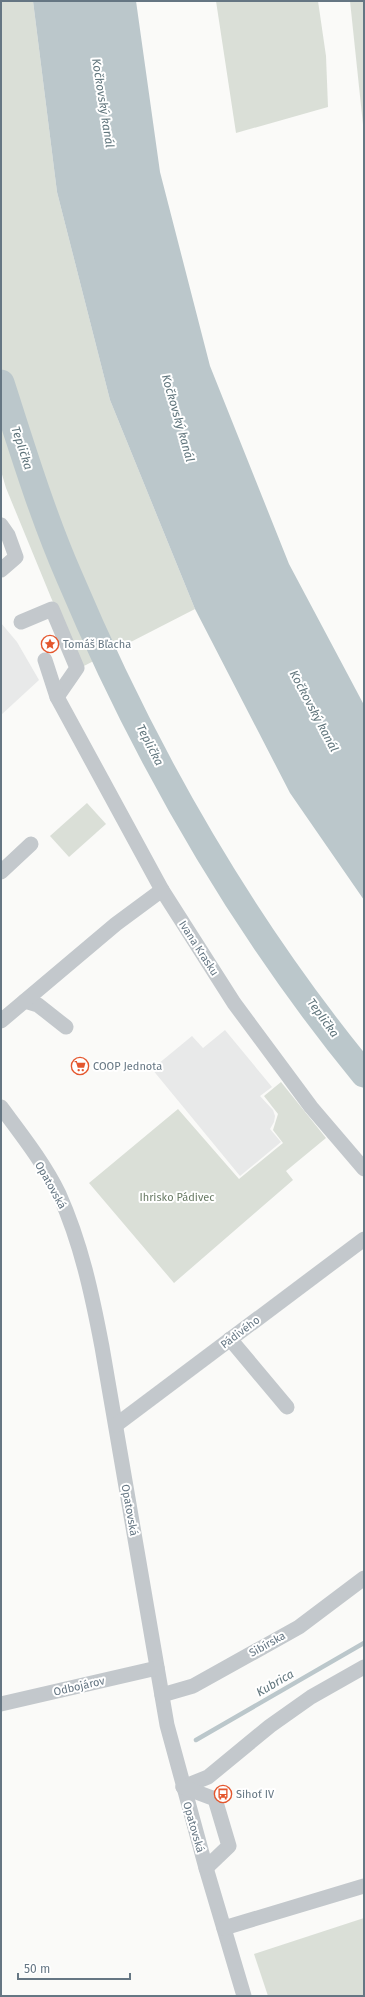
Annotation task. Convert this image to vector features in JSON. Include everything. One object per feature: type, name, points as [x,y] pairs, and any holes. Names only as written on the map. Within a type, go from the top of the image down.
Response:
[{"type":"street","points":[[1,525],[8,535],[16,557],[1,570]]},
{"type":"street","points":[[21,622],[52,609],[77,668],[57,697]]},
{"type":"street","name":"Ivana Krasku","points":[[45,660],[57,697],[162,890],[234,1003],[311,1107],[364,1169]]},
{"type":"street","points":[[1,872],[31,844]]},
{"type":"street","points":[[1,1021],[116,924],[162,890]]},
{"type":"street","points":[[25,1001],[38,1005],[66,1027]]},
{"type":"street","name":"Opatovská","points":[[1,1107],[29,1146],[58,1192],[77,1237],[90,1288],[116,1425],[162,1696],[183,1787],[244,1996]]},
{"type":"street","name":"Pádivého","points":[[116,1425],[364,1239]]},
{"type":"street","points":[[230,1339],[287,1407]]},
{"type":"street","name":"Sibírska","points":[[162,1696],[193,1686],[299,1627],[364,1578]]},
{"type":"street","points":[[183,1787],[208,1777],[276,1722],[311,1697],[364,1667]]},
{"type":"street","name":"Odbojárov","points":[[1,1704],[157,1668]]},
{"type":"street","points":[[183,1787],[215,1799],[229,1846],[206,1868]]},
{"type":"street","points":[[224,1928],[364,1886]]},
{"type":"shaded area","points":[[1,623],[17,642],[39,680],[1,715]]},
{"type":"shaded area","points":[[225,1030],[272,1087],[260,1096],[273,1110],[275,1116],[274,1122],[270,1129],[281,1142],[240,1176],[152,1069],[192,1036],[203,1048]]},
{"type":"green space","points":[[1,1],[33,1],[57,192],[110,400],[195,609],[80,668],[6,488],[1,471]]},
{"type":"green space","points":[[216,1],[318,1],[326,56],[328,107],[236,133]]},
{"type":"green space","points":[[350,1],[364,1],[364,134]]},
{"type":"green space","points":[[87,803],[106,824],[69,857],[50,836]]},
{"type":"green space","name":"Ihrisko Pádivec","points":[[281,1082],[326,1138],[286,1171],[293,1180],[174,1283],[89,1183],[178,1109],[239,1179],[283,1143],[273,1130],[278,1114],[264,1096]]},
{"type":"green space","points":[[364,1918],[364,1996],[268,1996],[254,1954]]},
{"type":"water","name":"Kočkovský kanál","points":[[33,1],[136,1],[160,172],[210,366],[289,564],[364,705],[364,900],[290,793],[195,609],[110,400],[57,192]]},
{"type":"waterway","name":"Teplička","points":[[1,383],[33,481],[59,553],[98,642],[163,773],[237,898],[277,958],[319,1017],[364,1074]]},
{"type":"waterway","name":"Kubrica","points":[[196,1740],[364,1643]]},
{"type":"place","name":"Tomáš Bľacha","points":[[50,644]]},
{"type":"place","name":"COOP Jednota","points":[[80,1066]]},
{"type":"place","name":"Sihoť IV","points":[[223,1794]]}]
